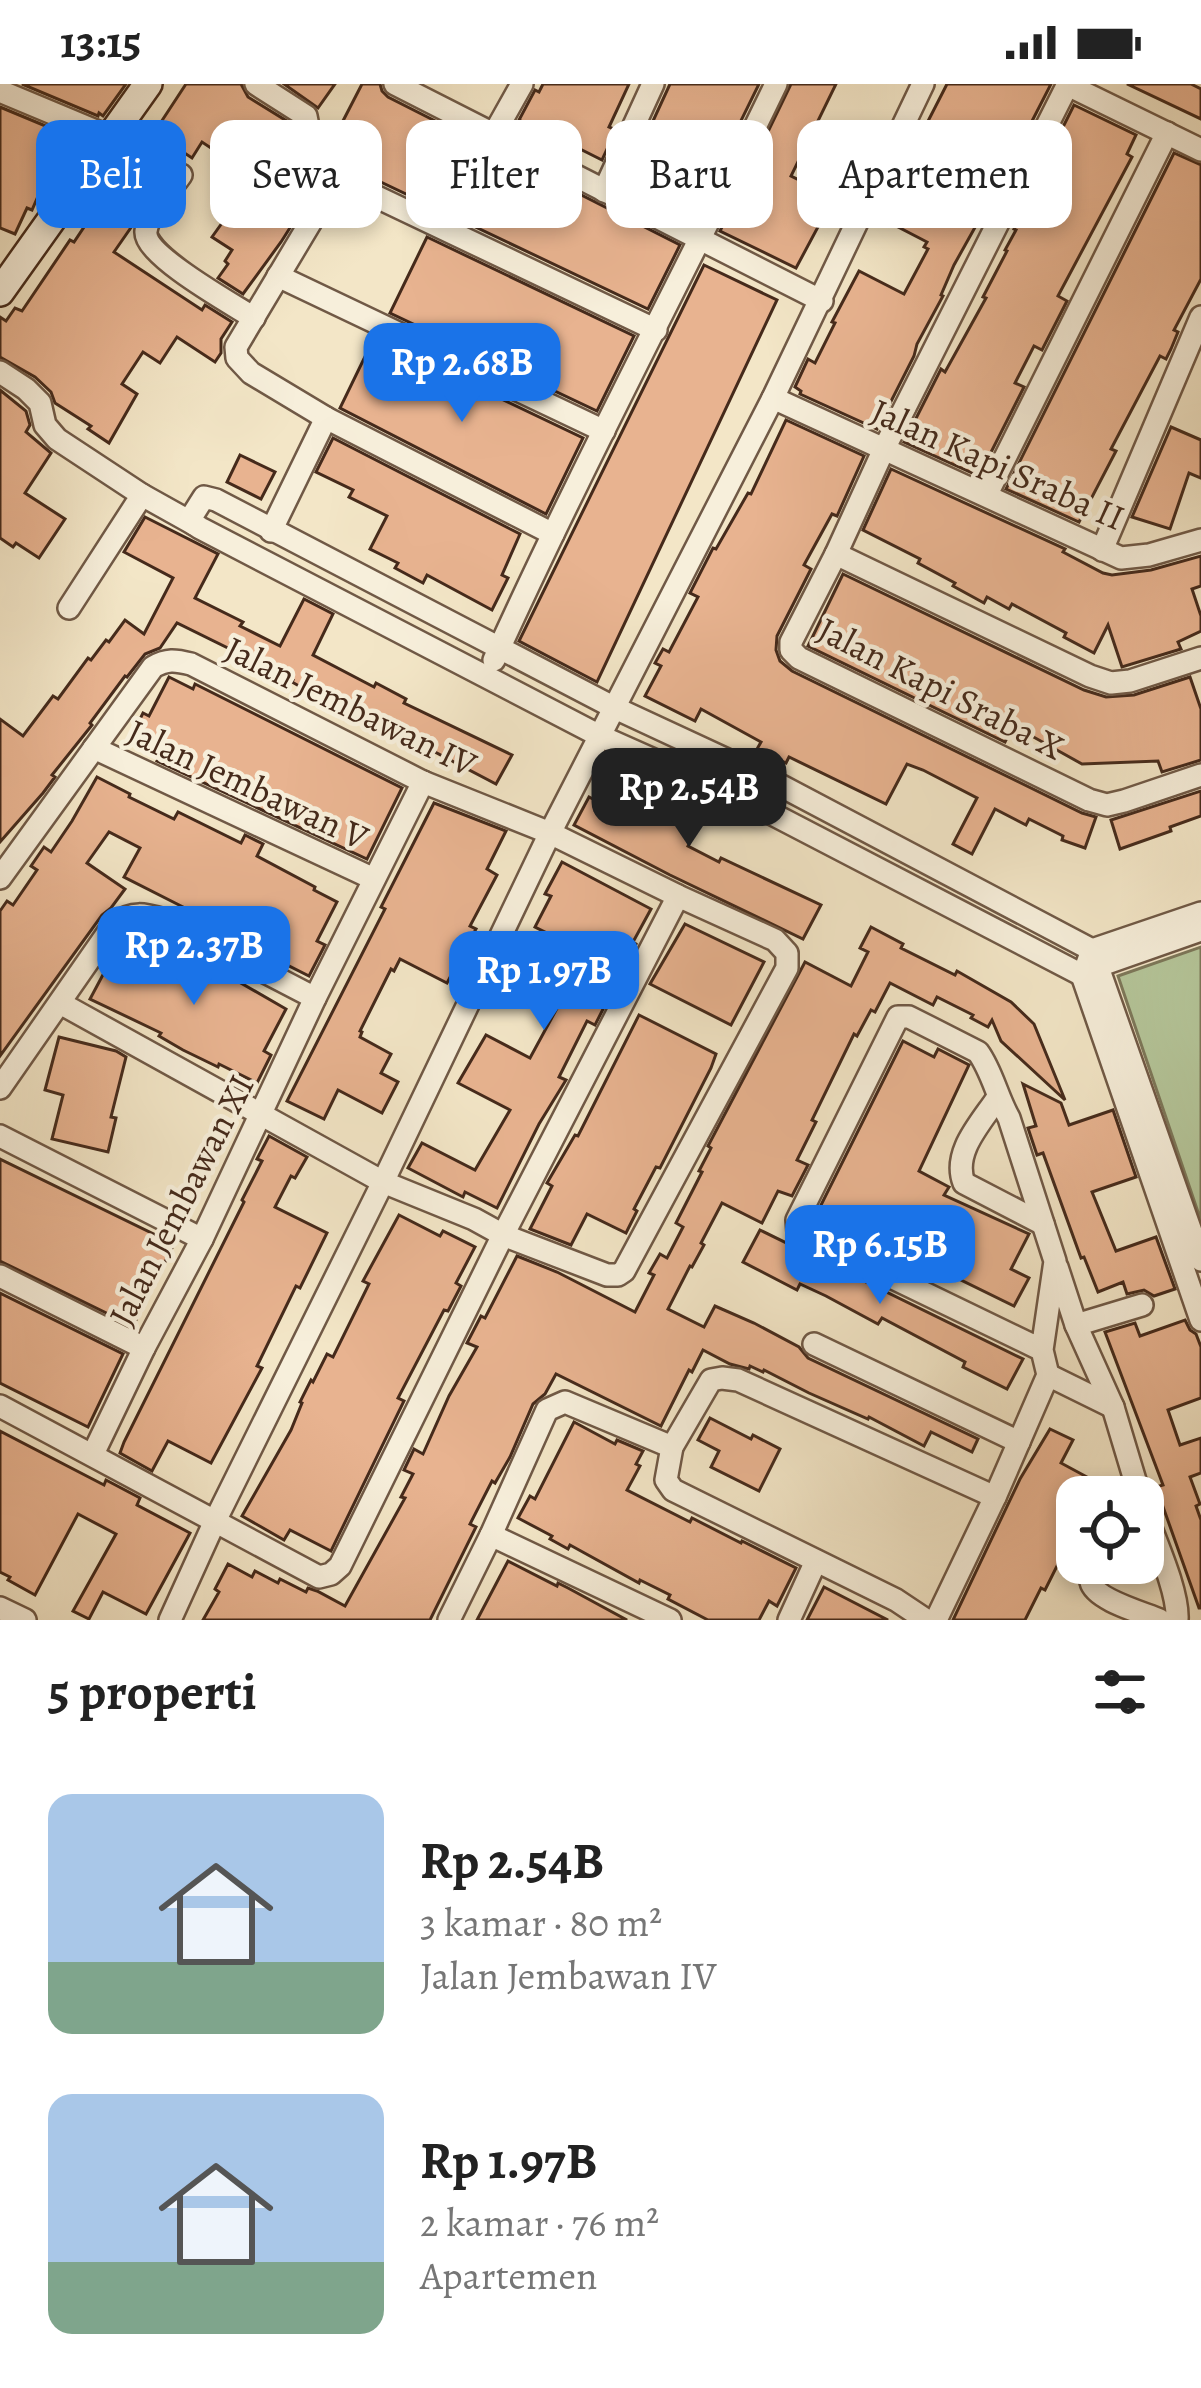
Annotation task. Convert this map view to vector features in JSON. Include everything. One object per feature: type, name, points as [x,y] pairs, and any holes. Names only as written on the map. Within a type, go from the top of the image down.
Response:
[{"type":"street","points":[[122,120],[148,84]]},
{"type":"street","points":[[256,84],[307,120]]},
{"type":"street","points":[[395,84],[430,92],[473,120]]},
{"type":"street","points":[[502,120],[522,84]]},
{"type":"street","points":[[604,191],[653,84]]},
{"type":"street","points":[[486,677],[776,84]]},
{"type":"street","points":[[170,1620],[550,833],[773,398],[923,84]]},
{"type":"street","points":[[1068,84],[1201,150]]},
{"type":"street","name":"Jalan Kapi Sraba X","points":[[1068,84],[884,448],[791,650],[1089,800],[1107,805],[1201,775]]},
{"type":"street","points":[[0,91],[69,120]]},
{"type":"street","points":[[987,494],[1167,133]]},
{"type":"street","points":[[582,180],[821,301]]},
{"type":"street","points":[[382,199],[656,330]]},
{"type":"street","points":[[0,292],[11,255],[36,225]]},
{"type":"street","points":[[148,228],[147,241],[162,257],[254,318]]},
{"type":"street","points":[[307,228],[236,347],[241,364],[250,374],[326,418],[553,534]]},
{"type":"street","points":[[278,276],[604,431]]},
{"type":"street","points":[[1102,550],[1201,317]]},
{"type":"street","points":[[0,372],[40,404],[45,425],[57,439],[142,495],[600,736],[1091,964],[1201,930]]},
{"type":"street","name":"Jalan Kapi Sraba II","points":[[773,398],[1121,558],[1201,540]]},
{"type":"street","points":[[271,531],[326,418]]},
{"type":"street","points":[[69,608],[142,495]]},
{"type":"street","points":[[194,524],[198,504],[208,497],[613,707],[770,780],[1091,964],[1201,1260]]},
{"type":"street","points":[[836,554],[1111,683],[1201,658]]},
{"type":"street","name":"Jalan Jembawan IV","points":[[94,748],[153,667],[165,660],[190,664],[423,782],[550,833],[775,940],[787,953],[787,968],[624,1271],[607,1275],[503,1234]]},
{"type":"street","points":[[0,878],[94,748]]},
{"type":"street","name":"Jalan Jembawan V","points":[[94,748],[374,879]]},
{"type":"street","points":[[758,806],[770,780]]},
{"type":"street","name":"Jalan Jembawan XI","points":[[93,1454],[423,782]]},
{"type":"street","points":[[0,1406],[319,1576],[331,1574],[340,1566],[677,896]]},
{"type":"street","points":[[0,1088],[114,924],[125,916],[140,913],[165,920],[315,998]]},
{"type":"street","points":[[1091,964],[1201,913]]},
{"type":"street","points":[[1091,964],[1201,1320]]},
{"type":"street","points":[[59,1003],[383,1182],[503,1234]]},
{"type":"street","points":[[1042,1350],[799,1232],[807,1199],[898,1017],[909,1017],[978,1052],[984,1060],[1009,1118],[1076,1325],[1113,1407],[1131,1476]]},
{"type":"street","points":[[998,1097],[962,1154],[958,1169],[964,1183],[1043,1224]]},
{"type":"street","points":[[0,1136],[202,1239]]},
{"type":"street","points":[[936,1620],[1048,1375],[1042,1350],[1055,1261]]},
{"type":"street","points":[[0,1276],[144,1348]]},
{"type":"street","points":[[1076,1325],[1142,1305]]},
{"type":"street","points":[[814,1344],[1019,1442]]},
{"type":"street","points":[[1048,1375],[1113,1407]]},
{"type":"street","points":[[926,1620],[896,1600],[673,1490],[666,1480],[672,1447],[711,1380],[738,1380],[995,1497]]},
{"type":"street","points":[[449,1620],[547,1410],[565,1402],[672,1447]]},
{"type":"street","points":[[491,1535],[670,1620]]},
{"type":"street","points":[[789,1620],[817,1561]]},
{"type":"street","points":[[1164,1568],[1177,1620]]},
{"type":"street","points":[[1092,1584],[1102,1596],[1160,1620]]},
{"type":"street","points":[[0,1608],[25,1620]]},
{"type":"green space","points":[[1201,947],[1201,1221],[1118,976]]},
{"type":"building","points":[[22,84],[126,84],[103,116],[98,116]]},
{"type":"building","points":[[186,84],[241,84],[248,97],[285,120],[210,120],[210,147],[202,142],[192,158],[186,154],[186,120],[162,120]]},
{"type":"building","points":[[284,84],[335,84],[318,108]]},
{"type":"building","points":[[362,84],[380,84],[388,97],[433,120],[406,120],[406,194],[382,183],[382,120],[343,120]]},
{"type":"building","points":[[543,84],[629,84],[612,120],[606,120],[602,160],[582,150],[582,120],[519,120],[535,90],[539,92]]},
{"type":"building","points":[[670,84],[759,84],[741,120],[653,120]]},
{"type":"building","points":[[791,84],[836,84],[818,120],[797,120],[797,164],[791,176],[797,179],[797,228],[817,228],[796,268],[720,231],[773,228],[773,121]]},
{"type":"building","points":[[947,84],[1051,84],[1033,120],[929,120]]},
{"type":"building","points":[[1127,84],[1191,84],[1201,89],[1201,119]]},
{"type":"building","points":[[1074,105],[1136,135],[1127,154],[1132,157],[1058,296],[1067,301],[1042,350],[1034,346],[1015,383],[1024,387],[979,476],[904,442],[941,369],[945,372],[986,298],[1015,228],[1072,228],[1072,120],[1066,120]]},
{"type":"building","points":[[0,107],[36,122],[36,201],[32,210],[27,208],[15,234],[0,228]]},
{"type":"building","points":[[1174,153],[1201,165],[1201,279],[1174,330],[1178,332],[1166,359],[1160,356],[1079,522],[1006,489]]},
{"type":"building","points":[[582,195],[606,207],[606,228],[646,228],[680,245],[648,309],[478,228],[582,228]]},
{"type":"building","points":[[83,228],[131,228],[114,252],[202,310],[205,305],[232,322],[215,362],[177,337],[160,363],[143,352],[122,384],[137,394],[109,443],[55,403],[35,377],[0,357],[0,317],[6,321],[15,308],[22,311],[70,240],[74,242]]},
{"type":"building","points":[[218,228],[290,228],[243,294],[218,278],[232,250],[212,237]]},
{"type":"building","points":[[900,228],[975,228],[877,429],[800,394],[795,387],[808,359],[815,363],[859,271],[904,294],[928,249],[924,247],[927,242]]},
{"type":"building","points":[[427,237],[634,336],[597,411],[390,313]]},
{"type":"building","points":[[704,265],[777,300],[597,682],[519,641]]},
{"type":"building","points":[[374,338],[583,438],[546,514],[340,408]]},
{"type":"building","points":[[0,390],[26,411],[30,425],[26,432],[51,453],[25,493],[65,519],[39,558],[0,538]]},
{"type":"building","points":[[786,420],[864,456],[837,516],[832,514],[804,565],[811,569],[777,636],[780,661],[792,671],[1096,817],[1085,848],[1029,819],[1026,825],[995,809],[972,854],[953,844],[977,798],[923,770],[907,764],[886,804],[789,757],[786,763],[757,749],[761,742],[701,709],[695,721],[645,696],[661,666],[655,663],[663,649],[669,652],[698,597],[690,593],[713,548],[751,494]]},
{"type":"building","points":[[1171,427],[1201,440],[1201,478],[1189,473],[1170,529],[1132,517]]},
{"type":"building","points":[[333,438],[520,534],[502,575],[508,578],[492,610],[427,575],[423,583],[370,549],[387,516],[349,497],[353,490],[316,472]]},
{"type":"building","points":[[240,455],[275,472],[261,499],[227,482]]},
{"type":"building","points":[[891,469],[1065,549],[1063,552],[1103,573],[1151,570],[1201,556],[1201,586],[1192,589],[1201,631],[1178,642],[1181,649],[1122,667],[1108,625],[1094,653],[1012,604],[1009,609],[987,597],[984,603],[918,563],[920,559],[863,530]]},
{"type":"building","points":[[145,517],[218,554],[195,598],[243,622],[240,626],[280,646],[304,599],[333,614],[313,655],[512,755],[496,784],[391,729],[357,714],[355,718],[293,680],[177,623],[160,648],[145,654],[125,676],[43,793],[0,842],[0,719],[23,736],[53,696],[58,699],[88,658],[109,642],[125,620],[144,634],[173,578],[124,552]]},
{"type":"building","points":[[843,574],[1106,697],[1134,695],[1190,677],[1201,709],[1201,760],[1162,772],[1158,761],[1082,764],[1012,728],[1005,742],[808,646]]},
{"type":"building","points":[[169,677],[193,689],[195,684],[402,788],[367,859],[157,761],[159,757],[129,741],[143,713],[149,716]]},
{"type":"building","points":[[635,768],[711,802],[688,846],[821,905],[803,939],[574,825],[589,797],[612,809]]},
{"type":"building","points":[[97,777],[174,819],[178,812],[241,843],[245,835],[263,844],[257,856],[337,902],[317,941],[325,945],[309,976],[202,922],[124,877],[140,848],[109,832],[87,863],[125,889],[0,1056],[0,911],[7,901],[13,905],[37,870],[31,866],[44,847],[51,852]]},
{"type":"building","points":[[1201,791],[1201,816],[1120,849],[1111,820]]},
{"type":"building","points":[[434,803],[506,831],[487,869],[497,875],[470,926],[476,929],[447,983],[400,959],[360,1031],[360,1037],[391,1054],[381,1073],[398,1082],[382,1113],[338,1090],[324,1119],[287,1101]]},
{"type":"building","points":[[562,862],[651,909],[595,1025],[587,1021],[559,1077],[566,1080],[497,1208],[465,1192],[463,1197],[408,1168],[422,1143],[475,1170],[510,1110],[458,1083],[486,1035],[530,1058],[574,977],[585,952],[535,927]]},
{"type":"building","points":[[685,924],[764,962],[731,1025],[650,984]]},
{"type":"building","points":[[871,927],[903,944],[901,948],[955,975],[957,971],[1011,1002],[1034,1024],[1065,1100],[1001,1041],[992,1020],[988,1027],[937,997],[933,1005],[890,983],[875,1012],[871,1010],[857,1036],[854,1034],[812,1120],[816,1122],[797,1160],[808,1165],[792,1196],[778,1191],[762,1223],[722,1203],[668,1309],[704,1327],[715,1306],[754,1323],[799,1347],[808,1358],[978,1439],[972,1452],[931,1432],[924,1446],[764,1370],[730,1364],[703,1350],[661,1426],[556,1374],[533,1404],[510,1457],[492,1481],[470,1524],[476,1527],[430,1620],[203,1620],[228,1564],[252,1577],[255,1571],[278,1583],[280,1579],[306,1592],[308,1588],[317,1591],[345,1606],[405,1498],[401,1497],[413,1474],[404,1470],[414,1449],[423,1454],[477,1347],[467,1343],[517,1256],[635,1312],[654,1275],[649,1273],[660,1254],[667,1258],[683,1227],[676,1223],[702,1172],[708,1146],[805,962],[851,986],[868,952],[860,948]]},
{"type":"building","points":[[141,940],[206,963],[286,1009],[264,1051],[271,1055],[257,1083],[183,1050],[161,1033],[90,999],[106,969],[122,977]]},
{"type":"building","points":[[639,1015],[716,1054],[711,1068],[634,1209],[626,1233],[587,1214],[571,1245],[530,1229],[552,1186],[547,1183],[578,1136]]},
{"type":"building","points":[[59,1037],[126,1057],[108,1152],[52,1139],[63,1095],[45,1090]]},
{"type":"building","points":[[903,1041],[934,1057],[938,1049],[969,1065],[919,1171],[949,1187],[944,1195],[1029,1234],[1011,1269],[1029,1278],[1014,1306],[914,1261],[819,1209]]},
{"type":"building","points":[[1023,1084],[1061,1103],[1069,1125],[1113,1110],[1136,1177],[1092,1192],[1116,1251],[1156,1237],[1175,1289],[1154,1296],[1144,1290],[1127,1294],[1123,1282],[1098,1292],[1043,1153],[1037,1155],[1028,1128],[1036,1126]]},
{"type":"building","points":[[269,1136],[307,1157],[275,1207],[327,1233],[300,1288],[296,1286],[257,1366],[262,1368],[211,1463],[168,1441],[152,1471],[120,1453],[244,1202]]},
{"type":"building","points":[[0,1159],[174,1244],[133,1326],[0,1261]]},
{"type":"building","points":[[399,1215],[475,1247],[456,1283],[461,1286],[398,1398],[404,1401],[331,1551],[290,1530],[284,1540],[242,1516],[291,1430],[311,1380],[327,1354],[333,1357],[369,1284],[363,1281]]},
{"type":"building","points":[[760,1230],[1023,1359],[1007,1389],[882,1318],[878,1324],[800,1284],[797,1290],[743,1262]]},
{"type":"building","points":[[0,1293],[123,1354],[88,1427],[0,1383]]},
{"type":"building","points":[[1185,1320],[1201,1347],[1201,1398],[1168,1410],[1180,1445],[1201,1438],[1201,1473],[1190,1477],[1200,1504],[1196,1506],[1201,1520],[1201,1608],[1164,1510],[1164,1476],[1160,1476],[1105,1332],[1135,1323],[1140,1336]]},
{"type":"building","points":[[710,1418],[780,1449],[759,1491],[711,1467],[719,1451],[698,1440]]},
{"type":"building","points":[[574,1422],[615,1444],[617,1440],[643,1451],[627,1490],[796,1568],[777,1606],[769,1601],[759,1620],[708,1620],[668,1599],[670,1595],[570,1545],[568,1549],[518,1518],[530,1496],[535,1499]]},
{"type":"building","points":[[1050,1429],[1073,1440],[1061,1463],[1085,1476],[1056,1476],[1056,1568],[1025,1620],[953,1620],[1020,1479]]},
{"type":"building","points":[[0,1431],[104,1485],[106,1480],[140,1498],[137,1505],[190,1533],[146,1614],[103,1592],[89,1619],[73,1611],[116,1534],[78,1514],[35,1595],[0,1572]]},
{"type":"building","points":[[508,1561],[558,1583],[627,1620],[477,1620]]},
{"type":"building","points":[[824,1587],[888,1620],[807,1620]]}]
